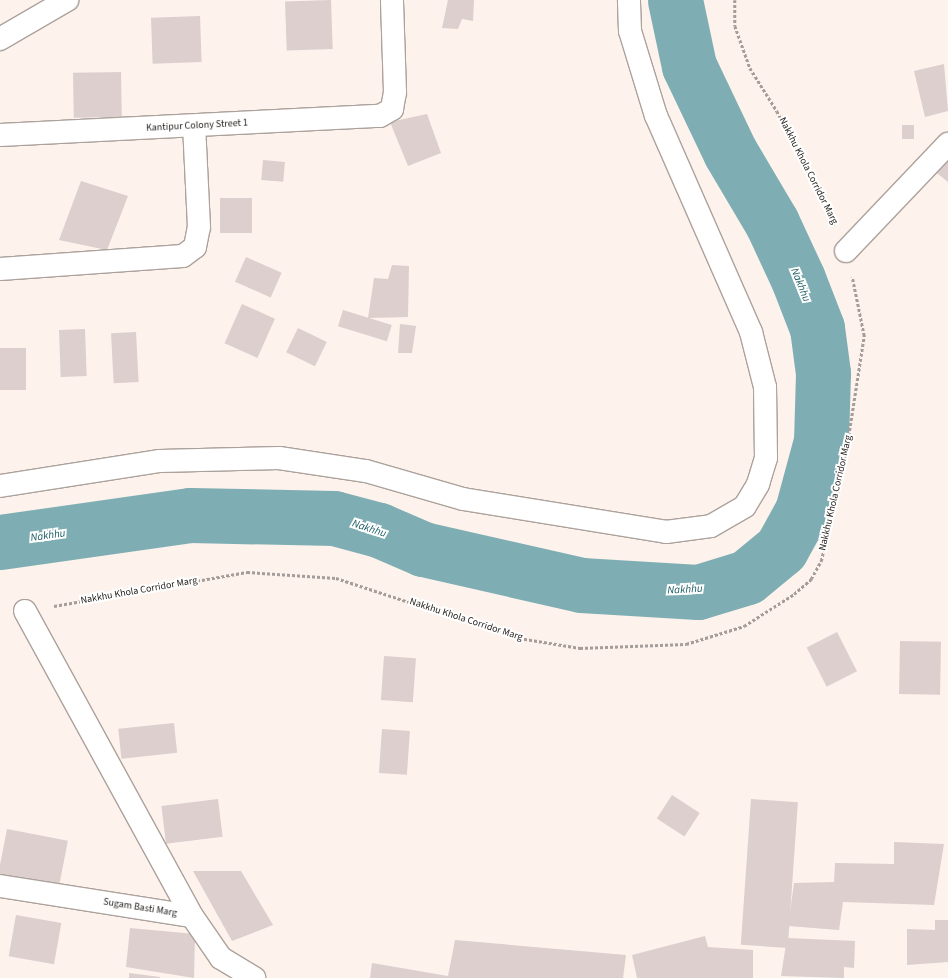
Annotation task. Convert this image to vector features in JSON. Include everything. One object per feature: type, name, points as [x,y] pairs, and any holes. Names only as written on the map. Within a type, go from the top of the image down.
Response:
[{"type":"street","points":[[0,39],[67,0]]},
{"type":"street","name":"Kantipur Colony Street 1","points":[[0,135],[380,116],[392,109],[395,92],[392,0]]},
{"type":"street","points":[[0,486],[160,461],[279,458],[366,471],[464,499],[666,532],[711,526],[745,506],[758,484],[766,458],[768,417],[765,387],[751,332],[656,116],[630,31],[629,0]]},
{"type":"street","points":[[0,269],[183,256],[195,248],[199,227],[194,126]]},
{"type":"street","points":[[846,251],[948,144]]},
{"type":"street","points":[[25,611],[192,916],[221,958],[254,978]]},
{"type":"street","name":"Sugam Basti Marg","points":[[0,886],[192,916]]},
{"type":"path","name":"Nakkhu Khola Corridor Marg","points":[[25,611],[247,572],[336,578],[519,638],[580,648],[686,644],[744,626],[794,594],[811,579],[820,561],[830,527],[844,465],[864,336],[846,251],[818,186],[750,68],[735,26],[735,0]]},
{"type":"building","points":[[331,0],[333,49],[287,51],[285,2]]},
{"type":"building","points":[[448,0],[474,0],[473,21],[462,19],[458,29],[442,28]]},
{"type":"building","points":[[200,16],[202,62],[153,64],[151,18]]},
{"type":"building","points":[[944,64],[948,111],[925,117],[914,71]]},
{"type":"building","points":[[121,72],[122,117],[74,118],[73,73]]},
{"type":"building","points":[[427,114],[441,153],[408,166],[390,122]]},
{"type":"building","points":[[902,125],[914,125],[914,139],[902,139]]},
{"type":"building","points":[[948,151],[948,182],[933,170]]},
{"type":"building","points":[[263,160],[285,162],[283,182],[261,180]]},
{"type":"building","points":[[81,181],[128,196],[107,250],[59,240]]},
{"type":"building","points":[[220,198],[252,198],[252,233],[220,233]]},
{"type":"building","points":[[246,257],[282,273],[271,298],[235,282]]},
{"type":"building","points":[[392,265],[409,266],[408,317],[368,318],[374,278],[388,279]]},
{"type":"building","points":[[242,304],[275,319],[257,358],[225,343]]},
{"type":"building","points":[[343,310],[392,325],[387,341],[338,326]]},
{"type":"building","points":[[400,324],[416,326],[412,353],[398,353]]},
{"type":"building","points":[[298,328],[327,342],[315,366],[286,352]]},
{"type":"building","points":[[85,329],[87,376],[61,377],[59,330]]},
{"type":"building","points":[[136,332],[139,382],[114,383],[111,333]]},
{"type":"building","points":[[0,348],[26,348],[26,390],[0,390]]},
{"type":"building","points":[[837,632],[857,671],[827,687],[807,647]]},
{"type":"building","points":[[900,641],[941,642],[940,695],[899,694]]},
{"type":"building","points":[[384,656],[416,658],[413,702],[381,700]]},
{"type":"building","points":[[174,723],[177,753],[121,759],[118,729]]},
{"type":"building","points":[[382,729],[410,731],[407,775],[379,773]]},
{"type":"building","points":[[672,795],[700,813],[684,836],[657,818]]},
{"type":"building","points":[[218,799],[223,837],[166,844],[161,806]]},
{"type":"building","points":[[751,799],[798,802],[788,948],[741,945]]},
{"type":"building","points":[[7,829],[68,841],[58,890],[0,879],[0,865]]},
{"type":"building","points":[[894,842],[944,844],[934,905],[843,902],[839,930],[788,926],[794,883],[834,882],[835,863],[894,864]]},
{"type":"building","points":[[193,871],[241,871],[273,925],[232,941]]},
{"type":"building","points":[[16,915],[61,923],[54,964],[9,956]]},
{"type":"building","points":[[935,920],[948,920],[948,962],[907,965],[907,929],[935,930]]},
{"type":"building","points":[[130,928],[195,934],[194,978],[126,967]]},
{"type":"building","points":[[705,936],[708,947],[753,950],[753,978],[637,978],[632,955]]},
{"type":"building","points":[[787,938],[855,941],[854,968],[844,967],[844,978],[781,976]]},
{"type":"building","points":[[455,940],[626,955],[623,978],[370,978],[372,963],[448,976]]},
{"type":"building","points":[[129,973],[160,977],[160,978],[129,978]]},
{"type":"waterway","name":"Nakhhu","points":[[0,542],[190,515],[334,518],[379,530],[423,549],[581,585],[698,592],[747,577],[781,549],[802,511],[821,441],[823,373],[817,328],[798,279],[772,223],[730,152],[689,66],[675,0]]}]
